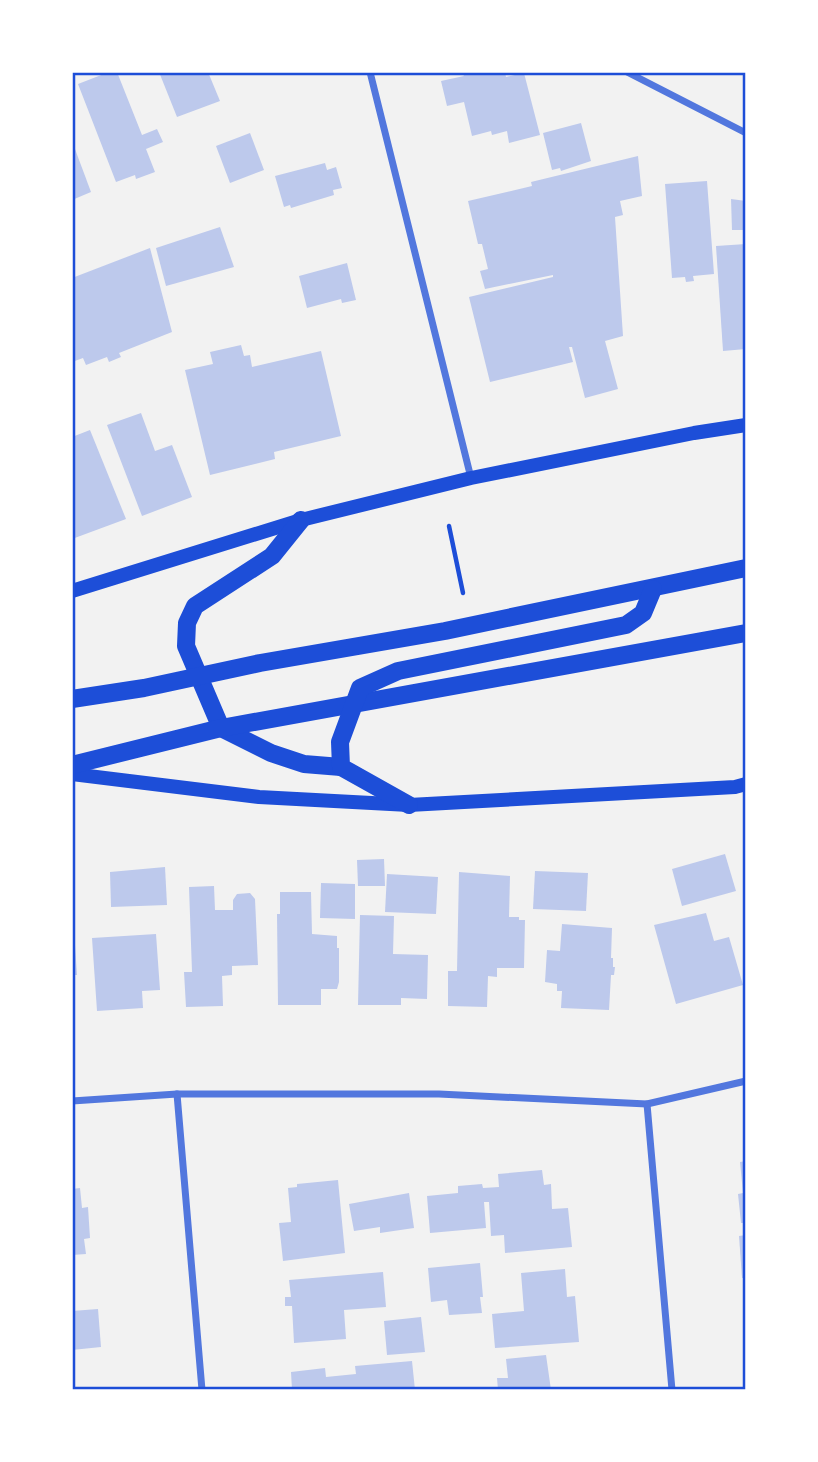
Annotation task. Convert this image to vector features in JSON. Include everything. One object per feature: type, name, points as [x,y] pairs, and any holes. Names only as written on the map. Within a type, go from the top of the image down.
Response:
[{"type":"main road","points":[[72,591],[301,520],[471,478],[746,425]]},
{"type":"main road","points":[[301,520],[272,556],[195,606],[187,623],[186,646],[221,728],[271,753],[304,764],[341,767],[410,805]]},
{"type":"main road","points":[[72,699],[445,631],[746,568]]},
{"type":"main road","points":[[341,767],[340,742],[360,688],[398,671],[626,625],[643,613],[653,589]]},
{"type":"main road","points":[[72,765],[221,728],[746,633]]},
{"type":"main road","points":[[72,774],[259,797],[410,805],[735,787],[746,784]]},
{"type":"street","points":[[370,72],[471,478]]},
{"type":"street","points":[[627,72],[746,133]]},
{"type":"street","points":[[72,1101],[177,1094],[439,1094],[647,1104],[746,1081]]},
{"type":"street","points":[[177,1094],[202,1390]]},
{"type":"street","points":[[647,1104],[672,1390]]},
{"type":"path","points":[[449,526],[463,593]]},
{"type":"building","points":[[109,72],[117,72],[142,135],[157,129],[163,142],[146,149],[155,172],[136,179],[135,175],[116,182],[78,84]]},
{"type":"building","points":[[159,72],[208,72],[220,101],[177,117]]},
{"type":"building","points":[[505,72],[506,77],[524,73],[540,135],[509,143],[507,131],[492,135],[491,131],[472,136],[464,102],[447,106],[441,81],[464,76],[462,73]]},
{"type":"building","points":[[581,123],[591,161],[561,171],[560,168],[552,170],[543,133]]},
{"type":"building","points":[[250,133],[264,170],[230,183],[216,146]]},
{"type":"building","points":[[72,141],[91,192],[72,200]]},
{"type":"building","points":[[638,156],[642,196],[620,201],[623,215],[615,217],[623,336],[605,341],[618,389],[585,398],[572,347],[569,347],[573,362],[490,382],[469,297],[553,275],[485,289],[480,271],[488,269],[482,244],[478,244],[468,201],[532,186],[531,182]]},
{"type":"building","points":[[325,163],[327,170],[336,167],[342,188],[333,190],[334,195],[291,208],[290,205],[284,207],[275,176]]},
{"type":"building","points":[[707,181],[714,274],[693,276],[694,281],[686,282],[685,277],[672,278],[665,184]]},
{"type":"building","points":[[731,199],[746,201],[746,230],[732,230]]},
{"type":"building","points":[[220,227],[234,267],[166,286],[156,248]]},
{"type":"building","points":[[746,244],[746,349],[723,351],[716,246]]},
{"type":"building","points":[[150,248],[172,332],[119,353],[121,357],[109,362],[107,357],[86,365],[83,358],[72,362],[72,278]]},
{"type":"building","points":[[347,263],[356,300],[342,303],[341,299],[307,308],[299,276]]},
{"type":"building","points":[[241,345],[244,356],[250,355],[252,367],[321,351],[341,436],[274,452],[275,459],[210,475],[185,370],[213,364],[210,352]]},
{"type":"building","points":[[141,413],[155,451],[172,445],[192,497],[142,516],[107,425]]},
{"type":"building","points":[[90,430],[126,519],[72,539],[72,437]]},
{"type":"building","points":[[725,854],[736,891],[682,906],[672,869]]},
{"type":"building","points":[[384,859],[385,886],[358,886],[357,860]]},
{"type":"building","points":[[165,867],[167,905],[111,907],[110,872]]},
{"type":"building","points":[[535,871],[588,873],[586,911],[533,909]]},
{"type":"building","points":[[459,872],[510,876],[509,917],[525,920],[524,968],[497,968],[497,977],[488,976],[487,1007],[448,1006],[448,971],[457,971]]},
{"type":"building","points":[[387,874],[438,877],[436,914],[385,912]]},
{"type":"building","points":[[321,883],[355,884],[355,919],[320,918]]},
{"type":"building","points":[[214,886],[215,910],[233,910],[233,900],[237,894],[250,893],[255,899],[258,965],[232,966],[232,975],[222,976],[223,1006],[186,1007],[184,972],[192,972],[189,887]]},
{"type":"building","points":[[280,892],[311,892],[312,934],[337,936],[339,982],[337,989],[321,989],[321,1005],[278,1005],[277,914],[280,914]]},
{"type":"building","points":[[706,913],[714,941],[729,937],[743,985],[676,1004],[654,925]]},
{"type":"building","points":[[360,915],[394,916],[393,954],[428,955],[427,999],[401,998],[401,1005],[358,1005]]},
{"type":"building","points":[[562,924],[612,928],[611,958],[615,967],[614,975],[611,975],[609,1010],[561,1008],[562,991],[557,991],[557,984],[545,982],[547,950],[560,951]]},
{"type":"building","points":[[74,930],[77,975],[72,975]]},
{"type":"building","points":[[156,934],[160,990],[142,991],[143,1008],[97,1011],[92,938]]},
{"type":"building","points":[[746,1161],[746,1223],[741,1223],[738,1194],[743,1193],[740,1162]]},
{"type":"building","points":[[542,1170],[544,1185],[551,1184],[552,1209],[568,1208],[572,1247],[505,1253],[504,1235],[491,1236],[489,1202],[484,1202],[486,1228],[430,1233],[427,1196],[458,1193],[458,1186],[482,1184],[483,1188],[499,1187],[498,1174]]},
{"type":"building","points":[[338,1180],[345,1253],[283,1261],[279,1223],[291,1222],[288,1188],[297,1187],[297,1184]]},
{"type":"building","points":[[80,1188],[82,1208],[88,1207],[90,1238],[84,1239],[86,1254],[72,1255],[72,1189]]},
{"type":"building","points":[[409,1193],[414,1228],[380,1233],[380,1227],[354,1231],[349,1204]]},
{"type":"building","points":[[746,1235],[746,1278],[742,1278],[739,1236]]},
{"type":"building","points":[[480,1263],[482,1313],[449,1315],[447,1300],[431,1302],[428,1268]]},
{"type":"building","points":[[565,1269],[567,1297],[575,1296],[579,1342],[495,1348],[492,1314],[524,1311],[521,1273]]},
{"type":"building","points":[[383,1272],[386,1307],[344,1310],[346,1339],[294,1343],[292,1306],[285,1306],[285,1297],[291,1297],[289,1280]]},
{"type":"building","points":[[98,1309],[101,1347],[72,1350],[72,1311]]},
{"type":"building","points":[[421,1317],[425,1352],[387,1355],[384,1321]]},
{"type":"building","points":[[546,1355],[551,1390],[498,1390],[497,1378],[508,1378],[506,1359]]},
{"type":"building","points":[[412,1361],[415,1390],[292,1390],[291,1372],[325,1368],[326,1377],[356,1374],[355,1366]]}]
